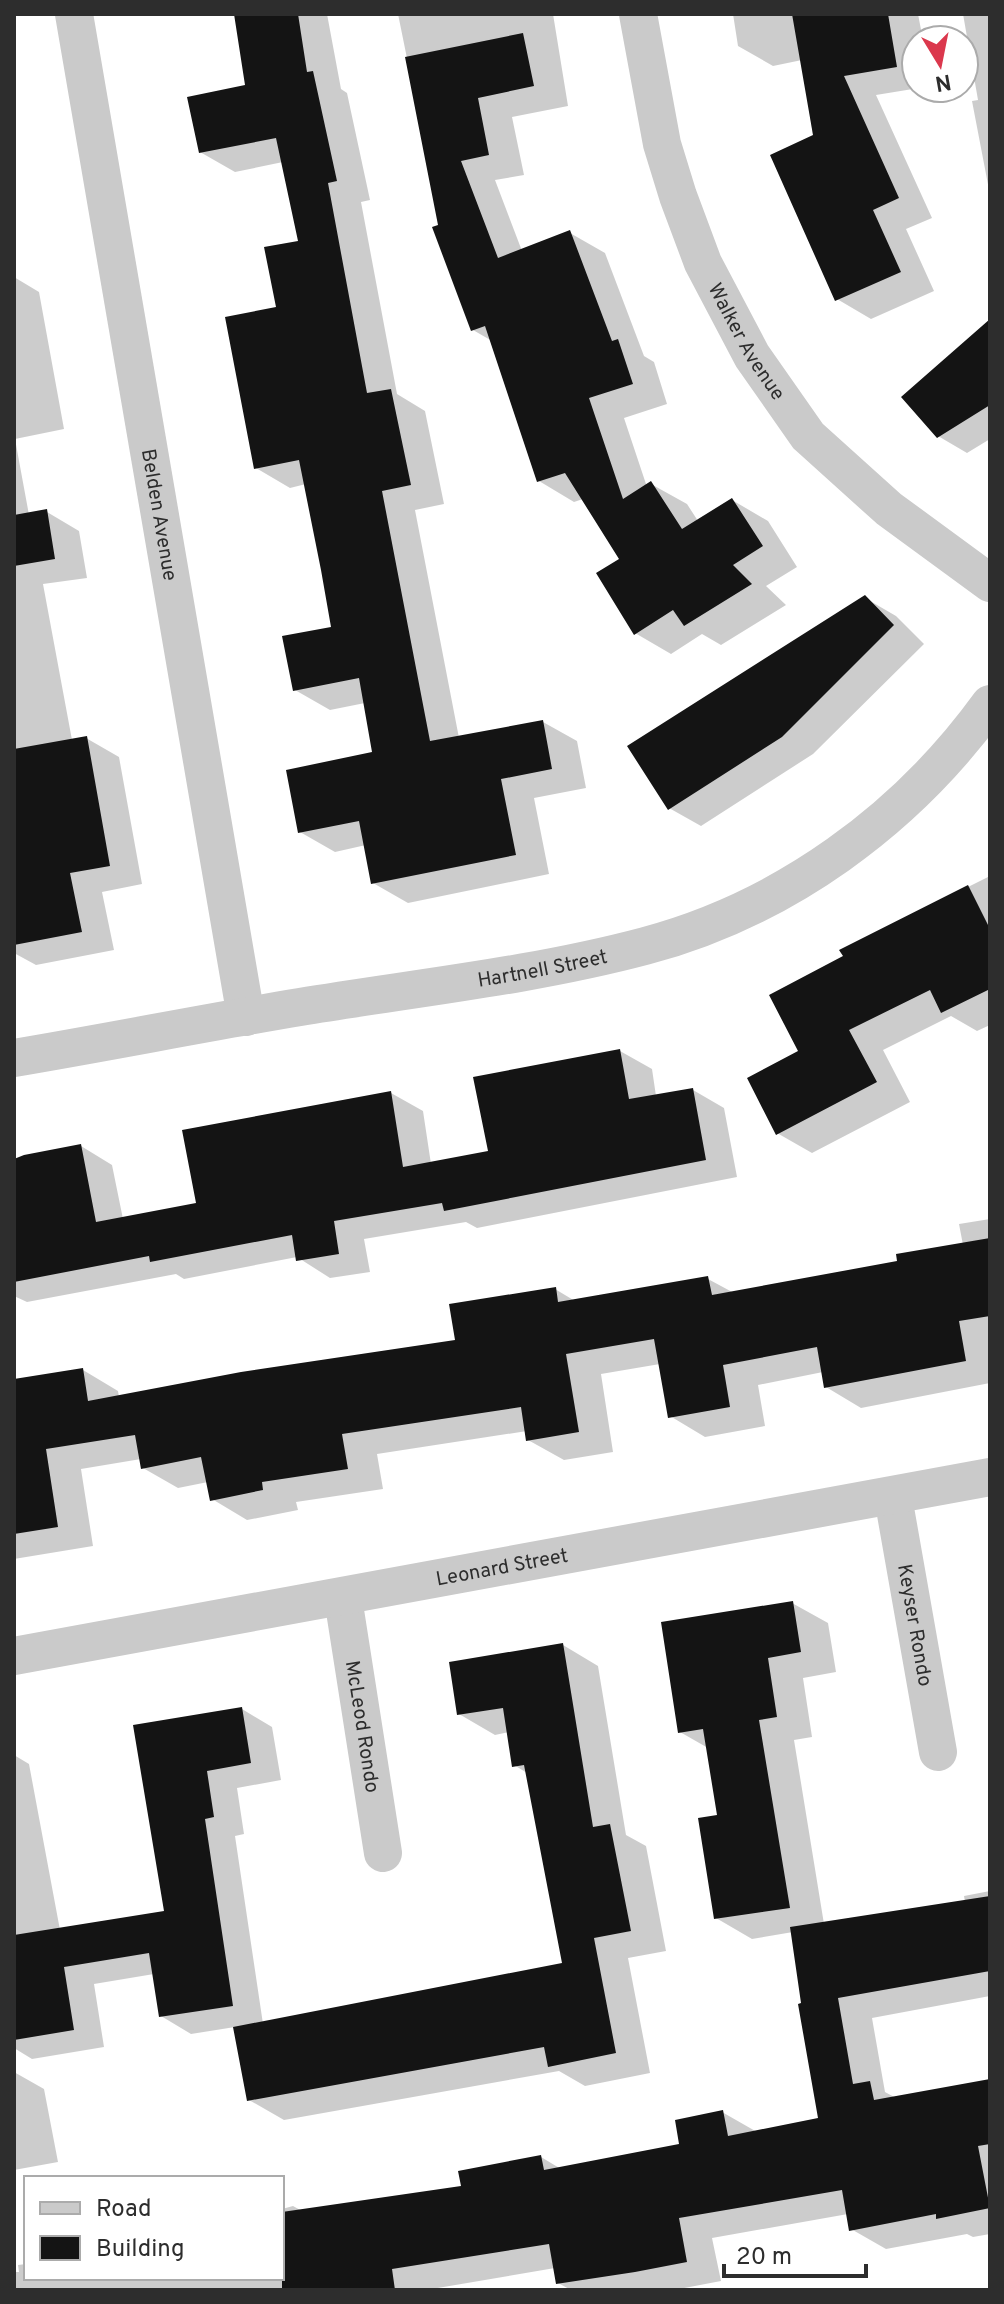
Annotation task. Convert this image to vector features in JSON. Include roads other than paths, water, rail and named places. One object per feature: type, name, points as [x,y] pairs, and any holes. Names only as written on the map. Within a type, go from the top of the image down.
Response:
[{"type":"street","name":"Belden Avenue","points":[[74,14],[246,1017]]},
{"type":"street","name":"Walker Avenue","points":[[638,14],[662,144],[678,196],[703,263],[752,356],[808,436],[889,509],[990,583]]},
{"type":"street","name":"Hartnell Street","points":[[14,1058],[246,1017],[473,982],[646,946],[732,916],[841,854],[907,800],[962,743],[990,704]]},
{"type":"street","name":"Leonard Street","points":[[14,1656],[990,1477]]},
{"type":"street","name":"Keyser Rondo","points":[[893,1497],[938,1752]]},
{"type":"street","name":"McLeod Rondo","points":[[343,1598],[383,1853]]}]
